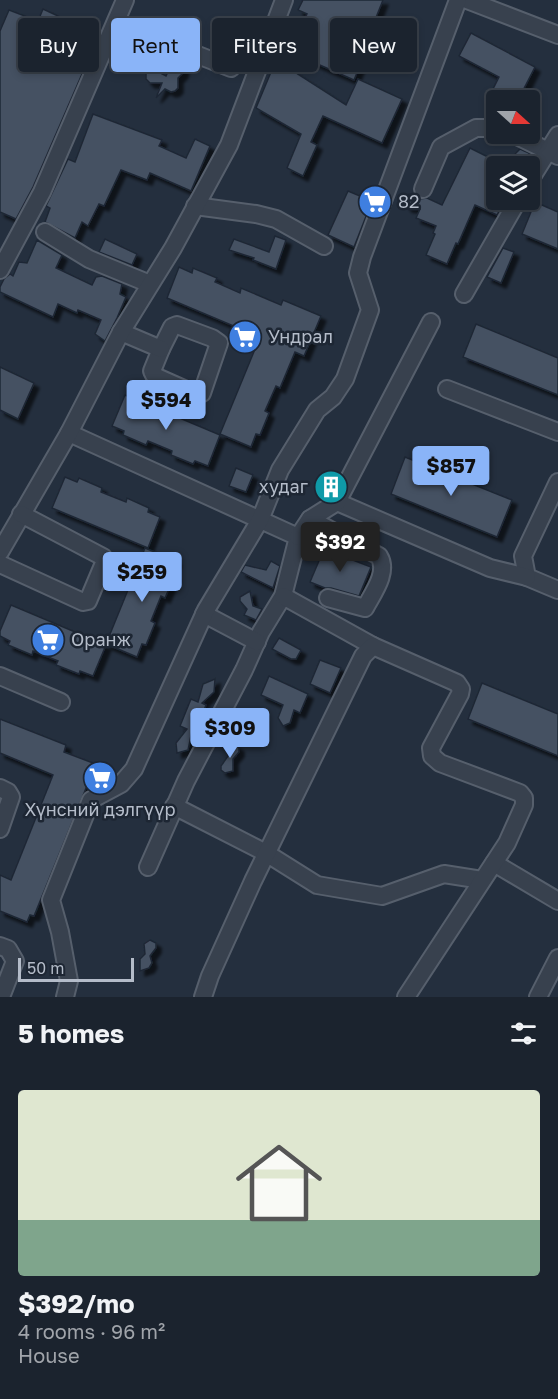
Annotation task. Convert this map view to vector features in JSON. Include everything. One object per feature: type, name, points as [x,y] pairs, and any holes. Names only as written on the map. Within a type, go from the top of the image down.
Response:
[{"type":"street","points":[[118,18],[125,0]]},
{"type":"street","points":[[0,552],[69,433],[121,332],[229,145],[284,0]]},
{"type":"street","points":[[64,997],[69,981],[60,932],[51,900],[91,800],[122,784],[134,769],[204,614],[260,520],[280,470],[317,410],[333,397],[345,379],[370,310],[358,273],[362,257],[458,0]]},
{"type":"street","points":[[466,0],[558,35]]},
{"type":"street","points":[[0,270],[42,192],[111,34]]},
{"type":"street","points":[[423,189],[441,147],[476,128],[486,128]]},
{"type":"street","points":[[540,168],[553,153],[558,135]]},
{"type":"street","points":[[534,144],[553,153]]},
{"type":"street","points":[[195,206],[276,219],[324,246]]},
{"type":"street","points":[[464,294],[512,210]]},
{"type":"street","points":[[45,232],[89,259],[150,284]]},
{"type":"street","points":[[148,867],[174,806],[257,642],[283,596],[298,537],[310,519],[337,502],[431,322]]},
{"type":"street","points":[[177,325],[212,338],[219,343],[202,393],[195,394],[154,375],[153,371],[160,349],[172,327],[177,325]]},
{"type":"street","points":[[121,332],[160,349]]},
{"type":"street","points":[[447,389],[558,432]]},
{"type":"street","points":[[69,433],[298,537]]},
{"type":"street","points":[[527,577],[523,556],[558,482]]},
{"type":"street","points":[[337,502],[490,568],[527,577],[558,590]]},
{"type":"street","points":[[0,564],[83,602],[88,601],[104,563],[103,557],[21,514]]},
{"type":"street","points":[[310,519],[379,556],[384,563],[382,574],[365,608],[328,598]]},
{"type":"street","points":[[283,596],[373,646],[457,683],[460,694],[431,748],[432,756],[440,763],[520,794],[524,798],[524,805],[507,843],[406,997]]},
{"type":"street","points":[[204,614],[257,642]]},
{"type":"street","points":[[203,997],[210,976],[266,853],[363,656],[373,646]]},
{"type":"street","points":[[0,676],[61,702]]},
{"type":"street","points":[[0,788],[8,792],[11,797],[0,829]]},
{"type":"street","points":[[174,806],[266,853],[317,885],[382,896],[444,874],[482,880]]},
{"type":"street","points":[[494,863],[558,902]]},
{"type":"street","points":[[0,946],[8,949],[15,961],[1,997]]},
{"type":"street","points":[[538,997],[558,958]]},
{"type":"building","points":[[303,0],[383,0],[376,18],[330,18],[330,70],[318,64],[318,18],[305,18],[307,14],[298,10]]},
{"type":"building","points":[[43,9],[58,16],[57,18],[39,18]]},
{"type":"building","points":[[9,10],[30,18],[18,18],[18,72],[83,72],[33,187],[16,219],[0,212],[0,31]]},
{"type":"building","points":[[471,33],[535,67],[523,90],[495,90],[493,89],[499,77],[459,56]]},
{"type":"building","points":[[159,72],[166,76],[168,72],[183,72],[178,78],[178,88],[175,91],[165,89],[156,98],[162,83],[150,83],[146,79],[146,74]]},
{"type":"building","points":[[271,72],[295,72],[346,105],[358,79],[402,99],[382,143],[323,116],[311,142],[317,145],[303,176],[287,168],[301,134],[256,108]]},
{"type":"building","points":[[336,72],[357,72],[354,80]]},
{"type":"building","points":[[93,114],[162,140],[159,146],[186,158],[195,139],[210,146],[191,191],[150,173],[147,180],[121,170],[104,206],[99,204],[88,226],[82,222],[75,238],[45,222],[50,208],[46,206],[68,159],[75,162]]},
{"type":"building","points":[[470,148],[486,156],[486,210],[475,205],[447,264],[426,255],[436,226],[416,218],[420,209],[407,207],[404,202],[405,197],[414,194],[419,199],[427,198],[442,205]]},
{"type":"building","points":[[520,149],[529,153],[529,156],[515,156]]},
{"type":"building","points":[[348,191],[372,201],[354,247],[328,235]]},
{"type":"building","points":[[540,204],[558,212],[558,249],[522,234],[532,210],[540,210]]},
{"type":"building","points":[[486,210],[500,210],[497,215]]},
{"type":"building","points":[[275,236],[286,240],[276,269],[253,260],[254,258],[229,250],[234,239],[269,252]]},
{"type":"building","points":[[105,239],[137,254],[132,265],[99,252]]},
{"type":"building","points":[[37,240],[62,255],[56,268],[92,285],[96,277],[102,276],[122,284],[120,294],[126,297],[105,341],[95,334],[101,320],[78,310],[77,313],[58,304],[53,317],[0,292],[4,279],[10,274],[13,276],[19,262],[27,263]]},
{"type":"building","points":[[503,248],[514,252],[501,283],[487,277]]},
{"type":"building","points":[[179,267],[192,273],[193,268],[217,278],[215,282],[240,293],[241,288],[281,305],[283,300],[321,316],[304,356],[295,352],[280,388],[276,386],[265,411],[269,413],[260,435],[256,434],[251,447],[220,434],[260,337],[167,298]]},
{"type":"building","points":[[476,324],[558,358],[558,395],[463,357]]},
{"type":"building","points":[[0,367],[34,383],[18,419],[0,410]]},
{"type":"building","points":[[125,395],[220,435],[208,466],[195,461],[193,464],[171,455],[172,451],[148,441],[146,445],[123,435],[124,431],[112,426]]},
{"type":"building","points":[[405,457],[512,500],[497,537],[391,494]]},
{"type":"building","points":[[236,468],[253,475],[246,492],[229,486]]},
{"type":"building","points":[[65,477],[77,482],[79,478],[102,488],[101,492],[126,502],[127,498],[149,508],[148,512],[160,517],[148,548],[52,508]]},
{"type":"building","points":[[145,548],[176,561],[171,573],[175,575],[165,598],[161,596],[151,621],[155,623],[146,645],[142,644],[137,657],[106,644]]},
{"type":"building","points":[[324,549],[371,567],[359,596],[310,582]]},
{"type":"building","points":[[271,561],[280,566],[273,588],[241,572],[245,565],[266,570]]},
{"type":"building","points":[[250,591],[253,606],[262,609],[256,620],[244,615],[247,609],[240,601],[240,597]]},
{"type":"building","points":[[11,605],[106,645],[93,676],[80,671],[79,674],[56,665],[58,661],[33,651],[32,655],[8,645],[10,641],[0,636],[0,631]]},
{"type":"building","points":[[279,638],[301,650],[296,659],[291,659],[272,649]]},
{"type":"building","points":[[320,660],[341,668],[330,693],[310,684]]},
{"type":"building","points":[[269,676],[308,694],[300,713],[294,710],[290,723],[283,726],[278,718],[283,705],[261,695]]},
{"type":"building","points":[[215,679],[214,692],[202,703],[206,705],[195,733],[192,731],[188,750],[177,753],[176,743],[187,729],[180,726],[191,699],[198,702],[203,684]]},
{"type":"building","points":[[482,683],[558,714],[558,756],[468,719]]},
{"type":"building","points":[[0,719],[66,745],[64,752],[93,763],[90,770],[93,771],[34,916],[30,915],[27,922],[0,911],[0,875],[11,880],[53,775],[0,753]]},
{"type":"building","points":[[233,744],[239,747],[239,752],[233,759],[233,771],[225,773],[221,770],[221,766],[228,756],[227,748]]},
{"type":"building","points":[[150,940],[156,943],[156,948],[150,956],[152,963],[149,968],[140,971],[140,959],[145,954],[144,944]]},
{"type":"place","name":"82","points":[[375,202]]},
{"type":"place","name":"Ундрал","points":[[245,337]]},
{"type":"place","name":"худаг","points":[[331,487]]},
{"type":"place","name":"Оранж","points":[[48,640]]},
{"type":"place","name":"Хүнсний дэлгүүр","points":[[100,778]]}]
